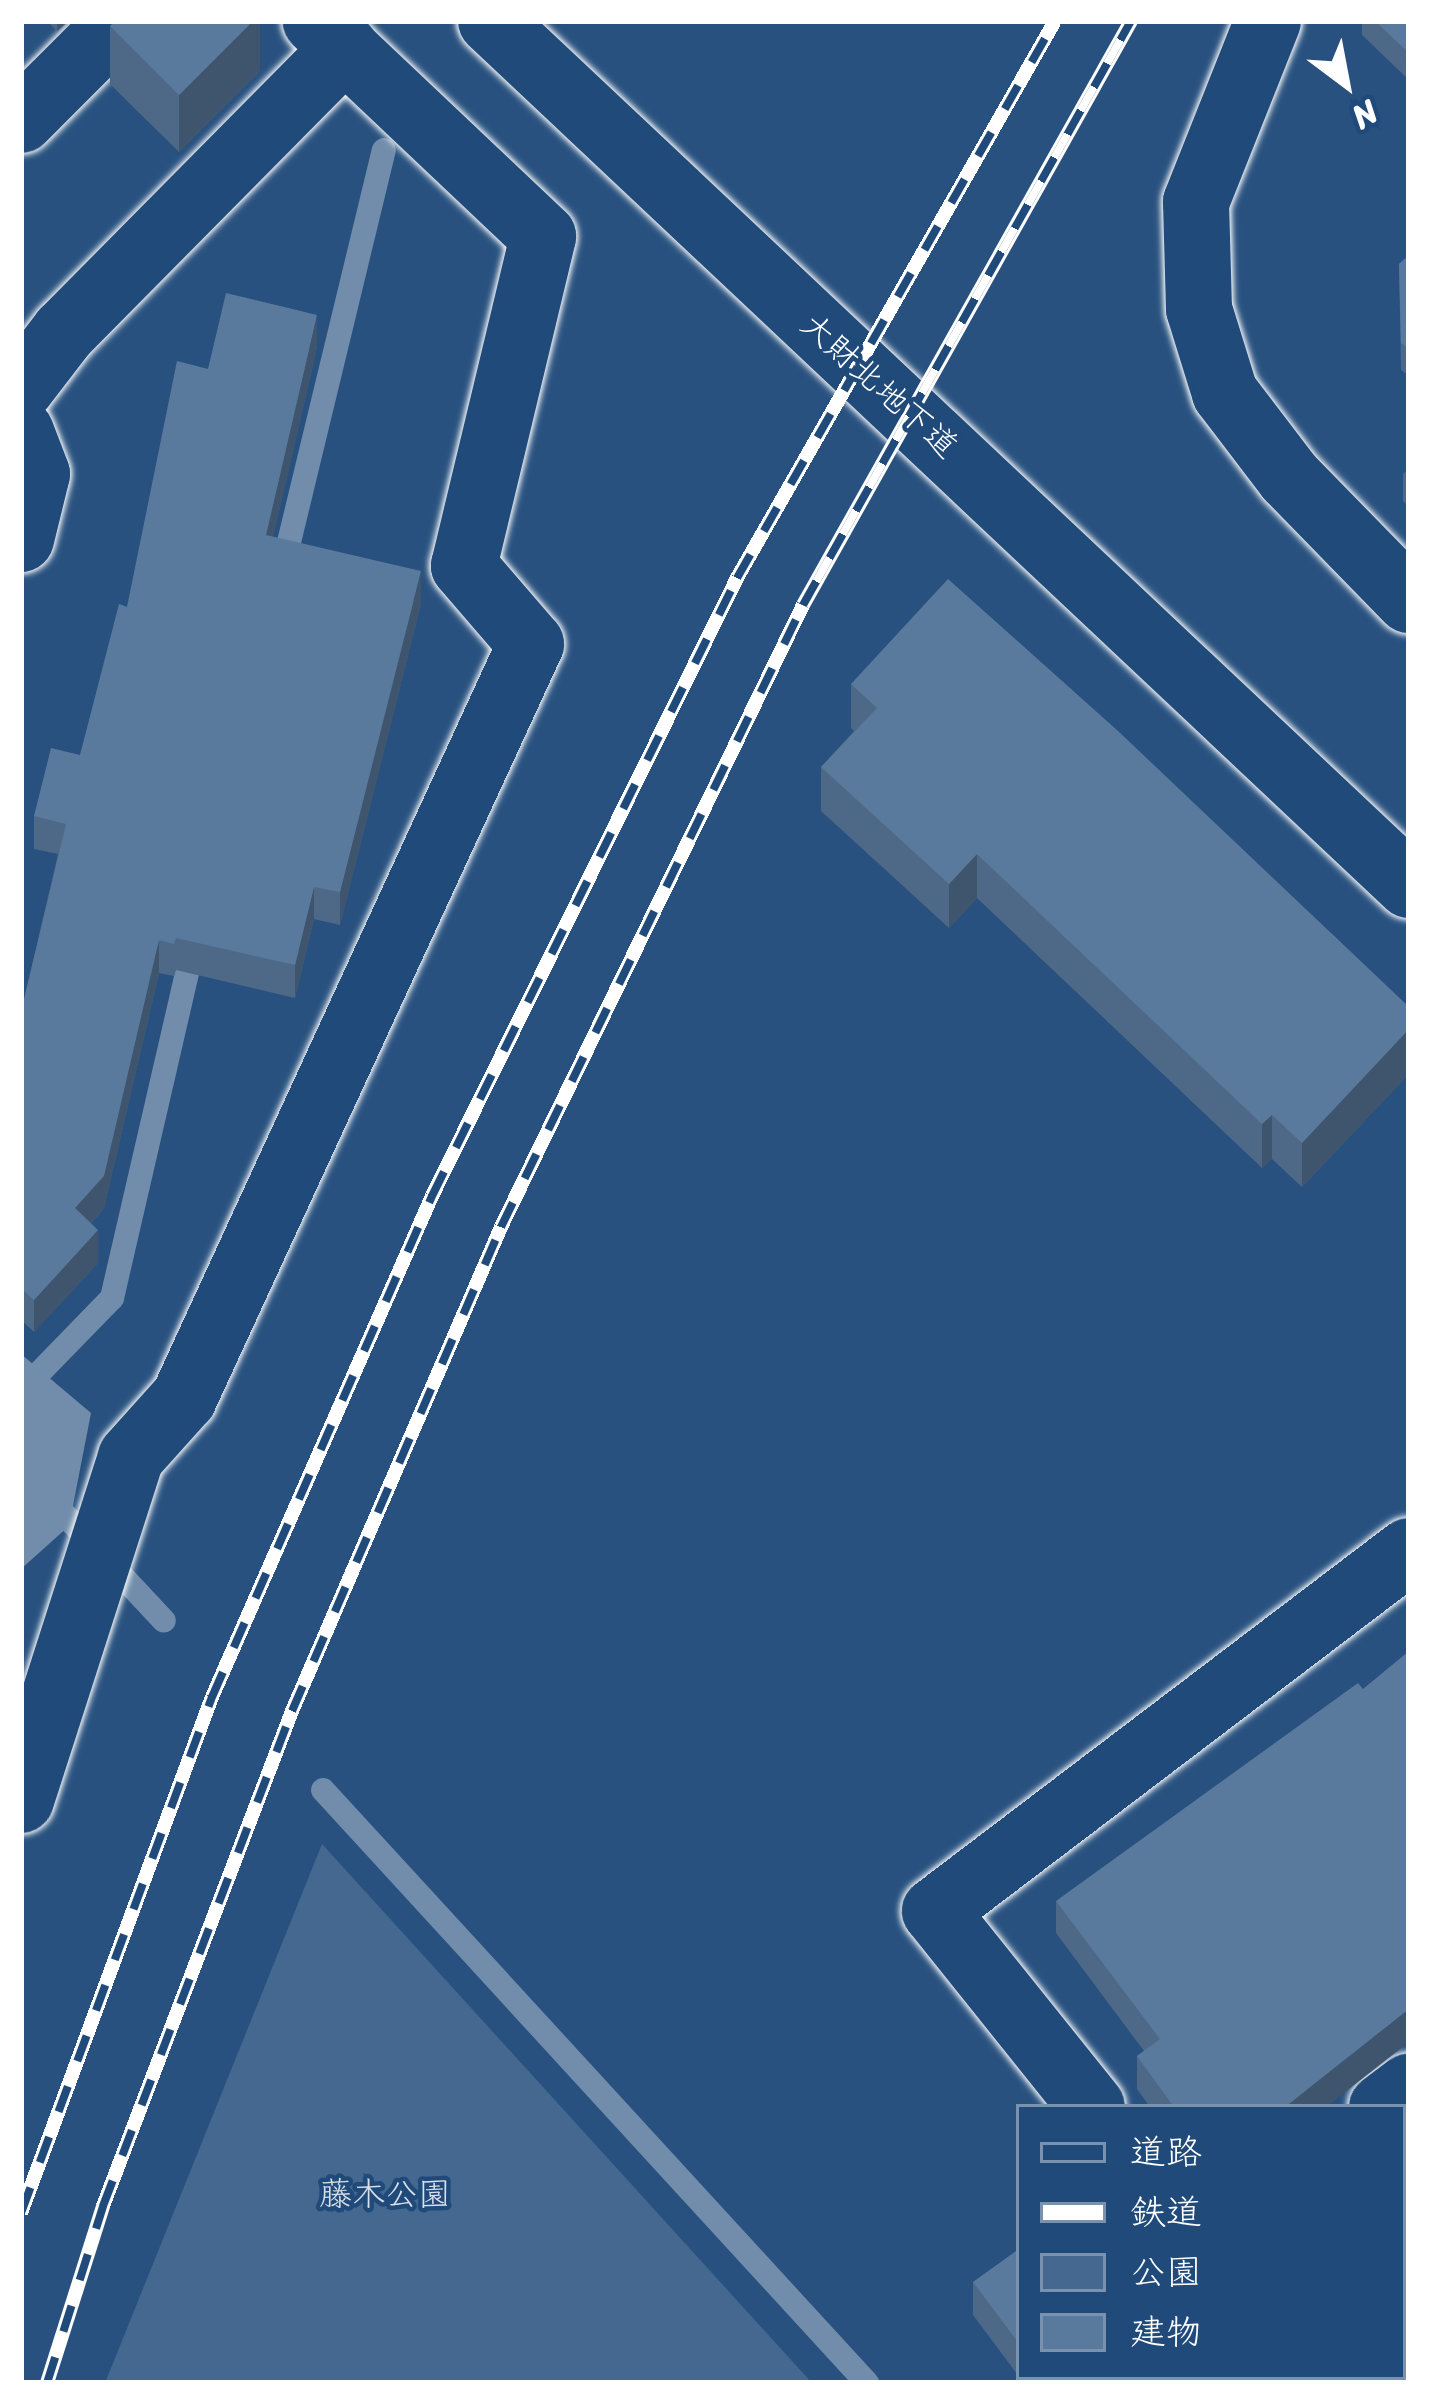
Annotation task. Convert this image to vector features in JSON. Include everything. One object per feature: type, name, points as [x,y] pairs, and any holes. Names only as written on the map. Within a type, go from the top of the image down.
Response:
[{"type":"street","points":[[21,120],[120,21]]},
{"type":"street","name":"大財北地下道","points":[[490,21],[1409,885]]},
{"type":"street","points":[[1268,21],[1196,202],[1198,309],[1226,392],[1289,477],[1409,601]]},
{"type":"street","points":[[21,388],[64,332],[330,35],[543,236],[464,566],[531,644],[184,1398],[131,1457],[21,1800]]},
{"type":"street","points":[[21,432],[37,475],[21,539]]},
{"type":"street","points":[[1090,2104],[935,1911],[1409,1551]]},
{"type":"green space","name":"藤木公園","points":[[322,1844],[812,2383],[105,2383]]},
{"type":"shaded area","points":[[21,1354],[91,1413],[69,1526],[21,1569]]},
{"type":"building","points":[[115,21],[253,21],[179,95],[110,26]]},
{"type":"building","points":[[1375,21],[1409,21],[1409,53]]},
{"type":"building","points":[[1409,255],[1409,349],[1401,343],[1399,264]]},
{"type":"building","points":[[226,293],[317,315],[266,535],[421,571],[340,892],[314,887],[295,965],[176,938],[174,944],[159,940],[104,1176],[75,1208],[98,1230],[34,1300],[21,1288],[21,1012],[66,824],[34,816],[51,748],[80,755],[119,604],[127,607],[177,361],[208,369]]},
{"type":"building","points":[[948,579],[1118,731],[1409,1007],[1409,1029],[1302,1143],[1272,1115],[1262,1124],[977,854],[949,884],[821,767],[877,708],[851,684]]},
{"type":"building","points":[[1409,1651],[1409,2009],[1289,2104],[1172,2104],[1137,2056],[1160,2039],[1056,1901],[1358,1683],[1363,1689]]},
{"type":"building","points":[[1409,2172],[1409,2383],[1398,2383],[1396,2380],[1406,2380]]},
{"type":"building","points":[[1016,2251],[1016,2340],[973,2282]]},
{"type":"building","points":[[1067,2380],[1271,2380],[1266,2383]]},
{"type":"waterway","points":[[282,571],[384,150]]},
{"type":"waterway","points":[[41,1371],[112,1298],[194,944]]},
{"type":"waterway","points":[[21,1468],[164,1621]]},
{"type":"waterway","points":[[323,1790],[867,2383]]},
{"type":"railway","points":[[21,2213],[212,1697],[432,1196],[737,578],[1055,21]]},
{"type":"railway","points":[[47,2383],[103,2206],[292,1711],[501,1227],[803,605],[1131,21]]}]
